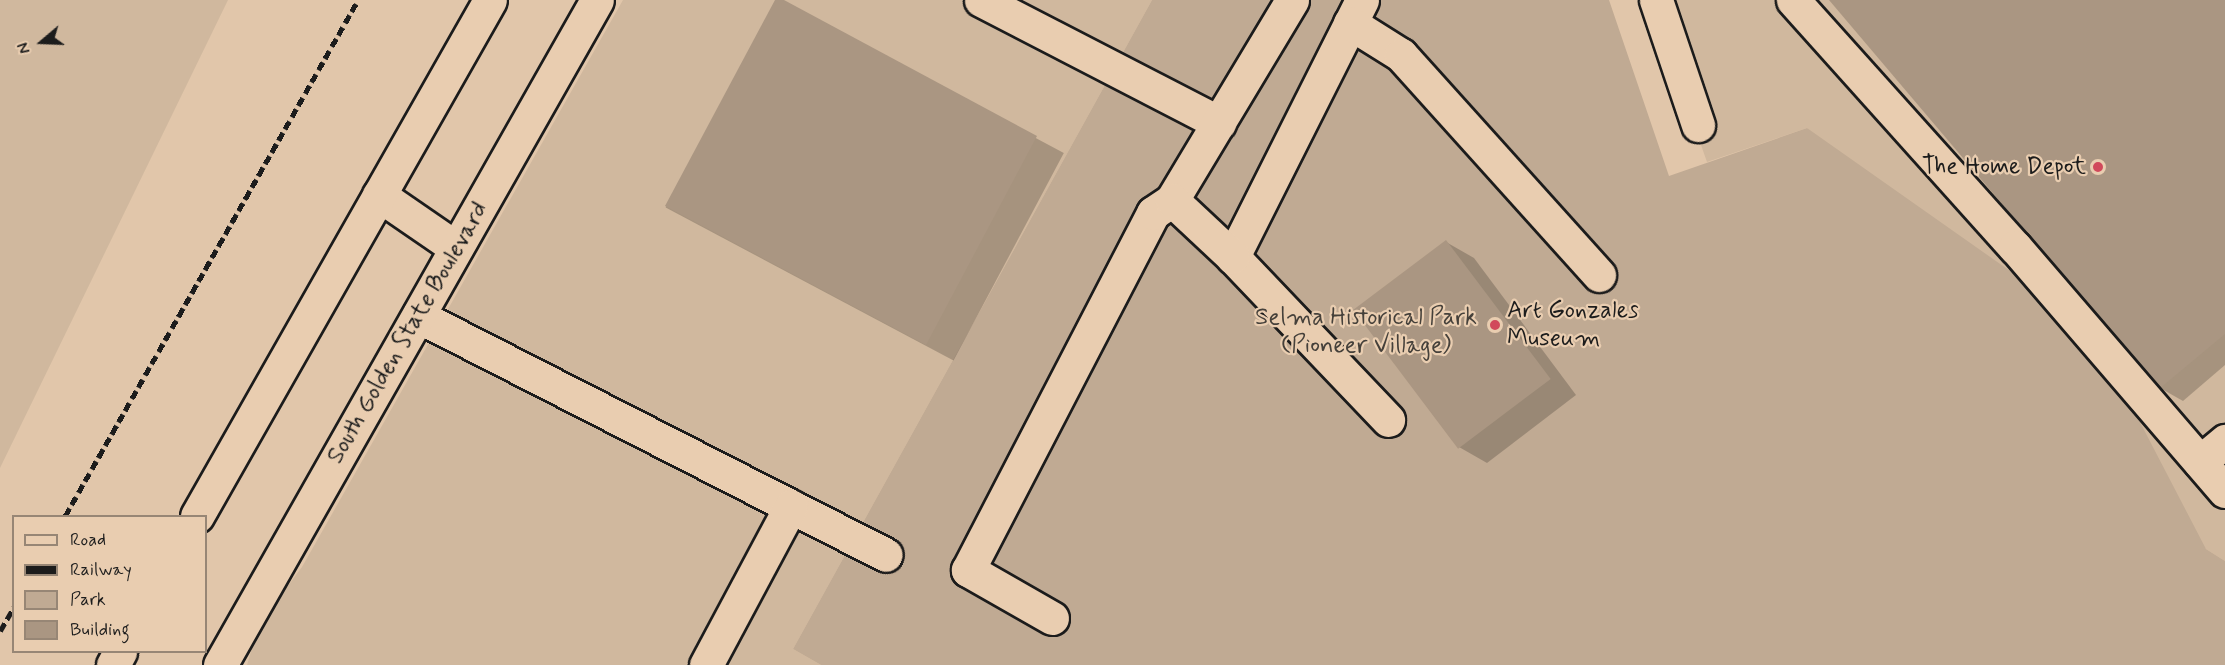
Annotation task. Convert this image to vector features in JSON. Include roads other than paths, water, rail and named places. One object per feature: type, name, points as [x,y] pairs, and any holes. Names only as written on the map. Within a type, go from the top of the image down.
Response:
[{"type":"main road","points":[[198,515],[490,0]]},
{"type":"main road","name":"South Golden State Boulevard","points":[[220,665],[597,0]]},
{"type":"main road","points":[[981,0],[1219,123]]},
{"type":"main road","points":[[1052,618],[968,570],[1153,213],[1172,200],[1292,0]]},
{"type":"main road","points":[[1656,0],[1698,125]]},
{"type":"main road","points":[[1793,0],[2015,247],[2225,492]]},
{"type":"main road","points":[[1233,256],[1356,12],[1401,55],[1599,276]]},
{"type":"main road","points":[[379,195],[456,248]]},
{"type":"main road","points":[[1172,200],[1233,256],[1388,420]]},
{"type":"main road","points":[[418,316],[886,555]]},
{"type":"main road","points":[[2200,462],[2225,441]]},
{"type":"main road","points":[[706,665],[791,506]]},
{"type":"railway","points":[[66,515],[358,0]]},
{"type":"railway","points":[[0,631],[12,610]]},
{"type":"place","name":"The Home Depot","points":[[2098,167]]},
{"type":"place","name":"Art Gonzales Museum","points":[[1495,325]]},
{"type":"park label","name":"Selma Historical Park (Pioneer Village)","points":[[1366,332]]}]
